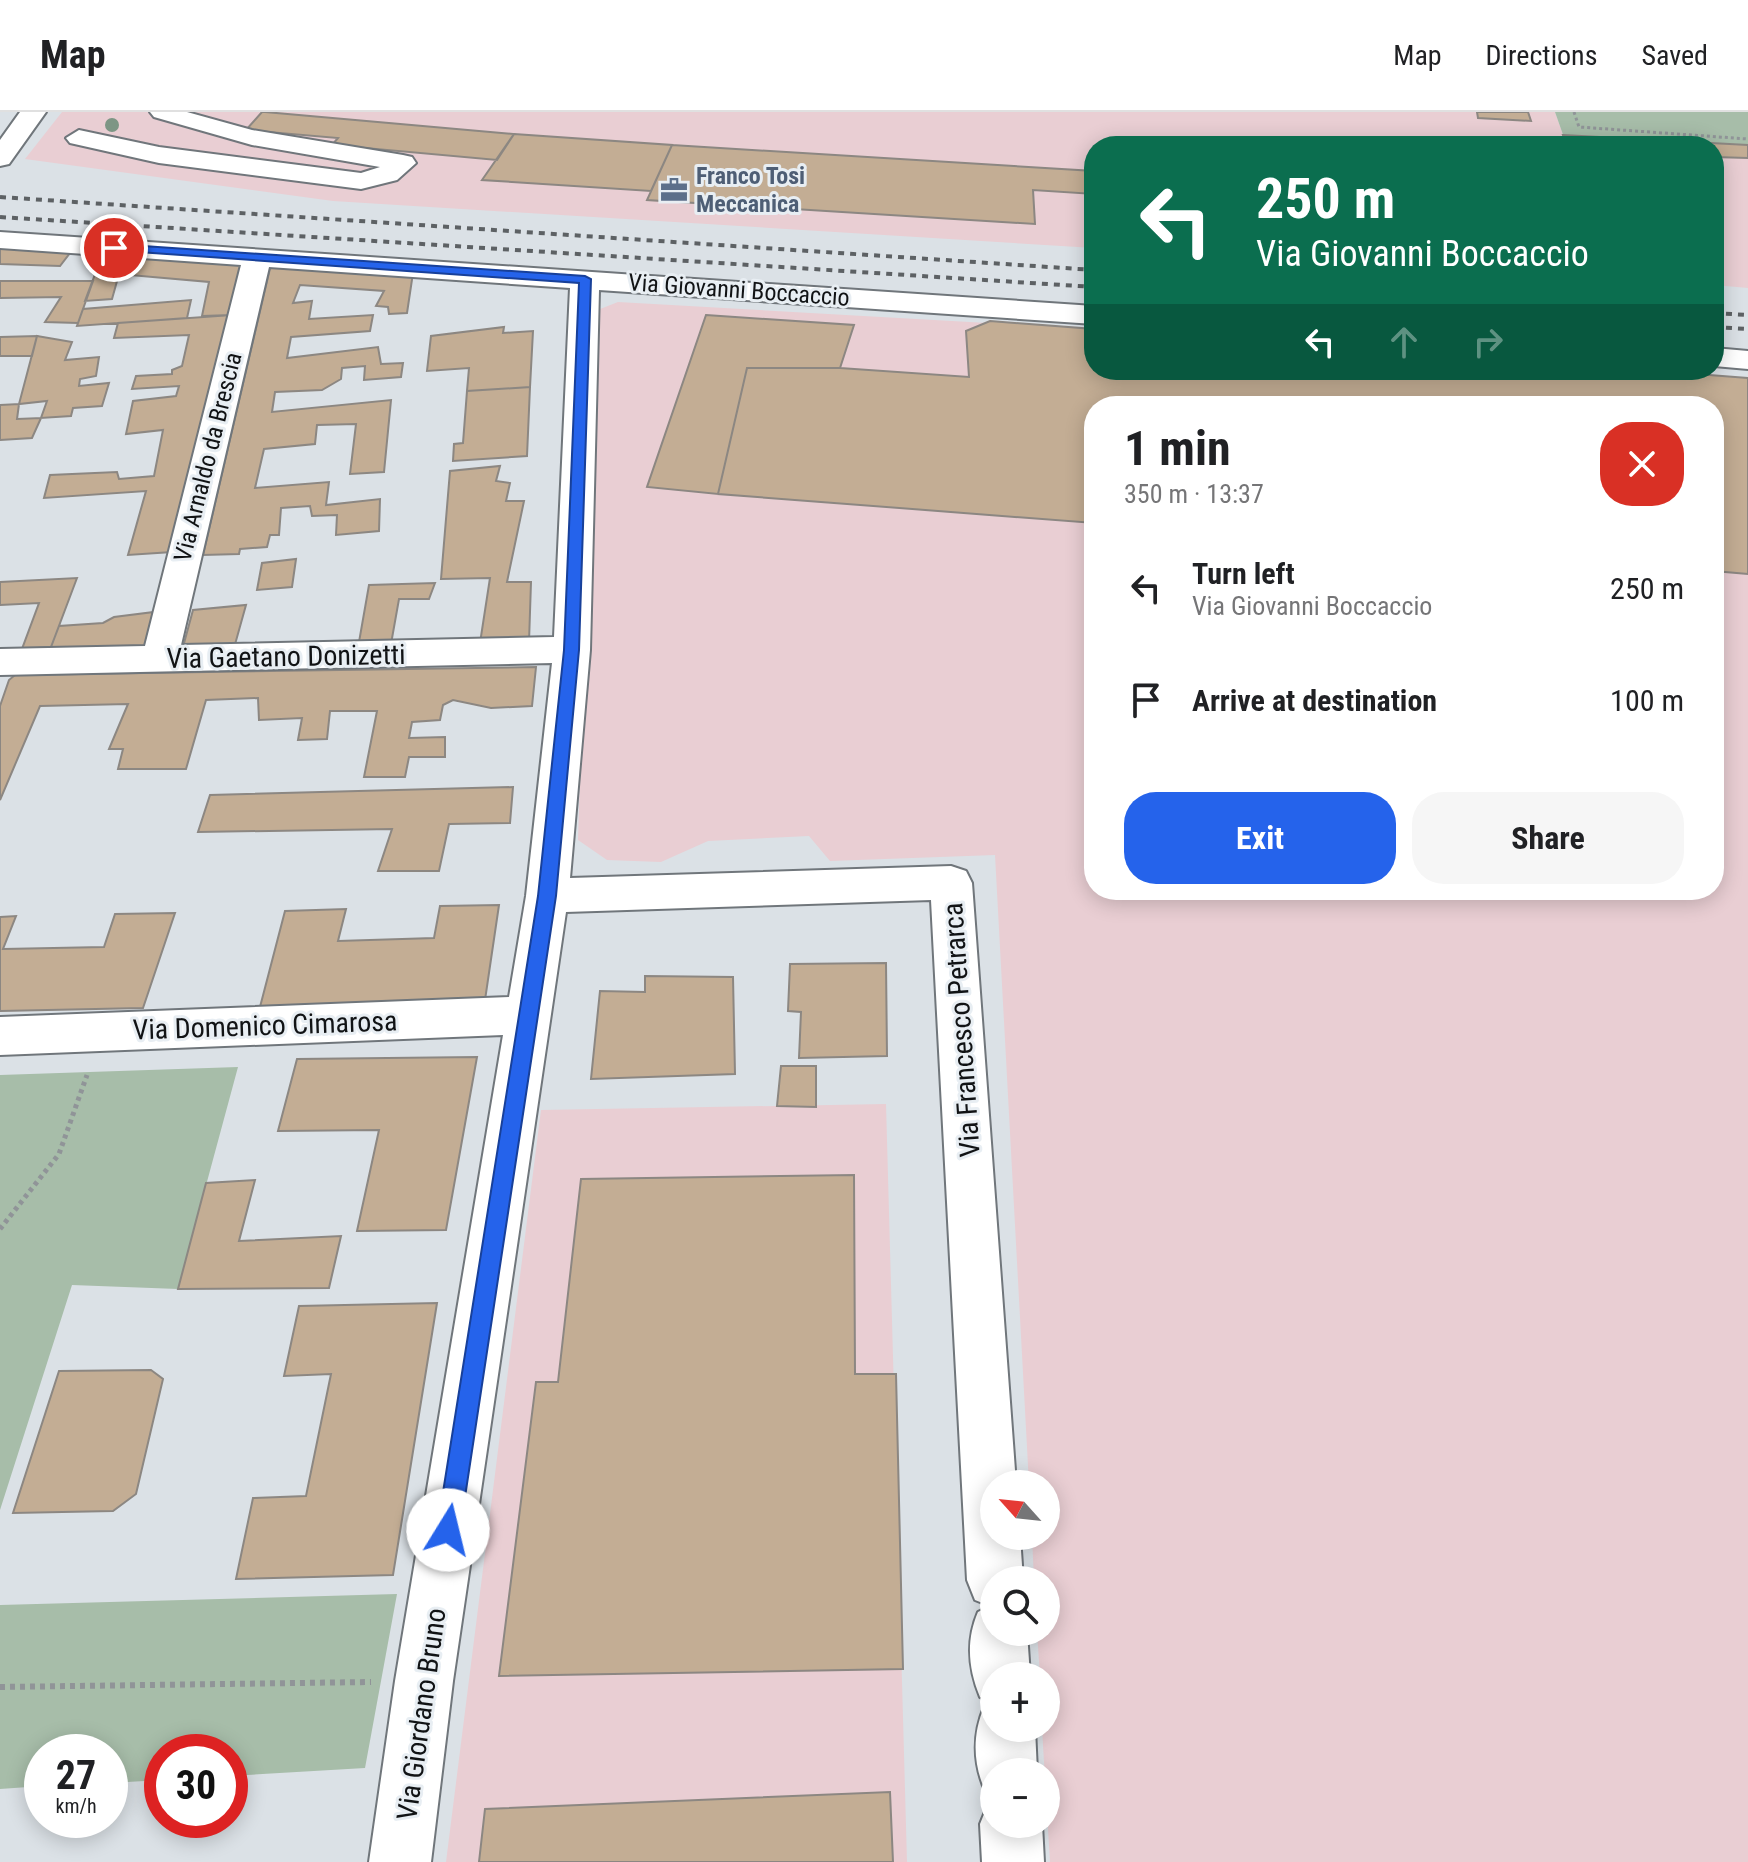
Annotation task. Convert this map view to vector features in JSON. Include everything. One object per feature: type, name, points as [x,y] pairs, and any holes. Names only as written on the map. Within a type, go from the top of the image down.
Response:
[{"type":"street","points":[[0,158],[33,112]]},
{"type":"street","points":[[79,138],[159,155],[361,181],[388,174],[403,163],[314,152],[187,121],[163,112]]},
{"type":"street","name":"Via Giovanni Boccaccio","points":[[0,240],[1084,314]]},
{"type":"street","name":"Via Arnaldo da Brescia","points":[[160,658],[257,257]]},
{"type":"street","name":"Via Giordano Bruno","points":[[400,1862],[424,1681],[547,896],[572,650],[585,279]]},
{"type":"street","points":[[1724,358],[1748,360]]},
{"type":"street","name":"Via Gaetano Donizetti","points":[[0,662],[572,650]]},
{"type":"street","name":"Via Francesco Petrarca","points":[[547,896],[951,883],[994,1566]]},
{"type":"street","name":"Via Domenico Cimarosa","points":[[0,1036],[530,1015]]},
{"type":"street","points":[[1012,1838],[1013,1862]]},
{"type":"path","points":[[1574,112],[1579,127],[1706,136]]},
{"type":"path","points":[[1724,137],[1748,139]]},
{"type":"path","points":[[0,1229],[59,1154],[103,1032]]},
{"type":"path","points":[[0,1687],[424,1681]]},
{"type":"shaded area","name":"Franco Tosi Meccanica","points":[[62,112],[1555,112],[1563,136],[1084,136],[1084,247],[333,201],[25,159]]},
{"type":"shaded area","points":[[1724,157],[1748,158],[1748,288],[1724,286]]},
{"type":"shaded area","points":[[618,302],[1084,328],[1084,380],[1748,378],[1748,1862],[1050,1862],[1049,1838],[1060,1838],[1060,1758],[1044,1758],[1043,1742],[1060,1742],[1060,1662],[1039,1662],[1038,1646],[1060,1646],[1060,1566],[1033,1566],[1033,1550],[1060,1550],[1060,1470],[1028,1470],[995,855],[830,861],[809,836],[708,841],[661,862],[607,860],[578,840],[595,311]]},
{"type":"shaded area","points":[[886,1104],[907,1862],[446,1862],[541,1110]]},
{"type":"green space","points":[[1555,112],[1748,112],[1748,158],[1724,157],[1724,136],[1563,136]]},
{"type":"green space","points":[[238,1067],[178,1289],[72,1285],[0,1510],[0,1075]]},
{"type":"green space","points":[[397,1594],[365,1768],[248,1775],[248,1734],[144,1734],[144,1781],[128,1782],[128,1734],[24,1734],[24,1787],[0,1789],[0,1605]]},
{"type":"building","points":[[262,112],[514,134],[497,160],[332,145],[338,138],[246,130]]},
{"type":"building","points":[[1477,112],[1528,112],[1531,121],[1478,118]]},
{"type":"building","points":[[514,134],[672,145],[651,191],[482,180]]},
{"type":"building","points":[[1724,144],[1748,145],[1748,158],[1724,157]]},
{"type":"building","points":[[672,145],[1084,170],[1084,193],[1033,190],[1035,224],[647,200]]},
{"type":"building","points":[[0,246],[70,253],[60,266],[0,264]]},
{"type":"building","points":[[103,253],[245,264],[232,315],[202,316],[209,282],[119,274],[112,299],[85,301]]},
{"type":"building","points":[[271,264],[413,273],[407,313],[389,314],[388,307],[376,306],[384,291],[300,285],[293,303],[312,301],[309,319],[373,315],[370,331],[291,337],[287,358],[378,347],[381,364],[403,363],[401,377],[364,380],[365,366],[342,368],[341,379],[322,390],[275,392],[272,412],[391,400],[384,472],[350,474],[356,424],[317,425],[315,444],[264,449],[255,488],[329,482],[326,505],[380,499],[379,531],[336,535],[337,515],[312,516],[310,506],[281,508],[279,535],[270,535],[267,547],[240,549],[239,554],[203,555]]},
{"type":"building","points":[[0,281],[93,281],[78,323],[45,322],[61,297],[0,298]]},
{"type":"building","points":[[191,300],[187,318],[77,326],[83,309]]},
{"type":"building","points":[[232,315],[172,552],[128,555],[146,491],[44,498],[50,475],[117,472],[119,479],[154,476],[163,430],[126,434],[133,401],[176,396],[179,386],[132,389],[136,376],[172,374],[172,370],[182,366],[189,335],[114,338],[118,323]]},
{"type":"building","points":[[706,315],[854,325],[840,368],[747,368],[718,494],[647,487]]},
{"type":"building","points":[[990,321],[1084,328],[1084,380],[1748,378],[1748,574],[1724,572],[1724,396],[1084,396],[1084,522],[718,494],[747,368],[840,368],[969,377],[966,331]]},
{"type":"building","points":[[504,327],[503,333],[533,331],[530,387],[467,391],[469,368],[427,371],[431,336]]},
{"type":"building","points":[[37,336],[32,356],[0,356],[0,337]]},
{"type":"building","points":[[37,336],[72,342],[65,360],[99,357],[96,376],[80,379],[79,386],[109,383],[102,406],[73,408],[71,416],[41,418],[47,401],[19,404]]},
{"type":"building","points":[[530,387],[527,456],[453,461],[454,444],[463,443],[467,391]]},
{"type":"building","points":[[19,404],[17,419],[41,418],[32,438],[0,440],[0,405]]},
{"type":"building","points":[[500,466],[496,481],[510,483],[506,501],[524,501],[507,582],[531,582],[529,642],[480,643],[490,578],[441,579],[450,471]]},
{"type":"building","points":[[296,559],[292,587],[257,590],[262,563]]},
{"type":"building","points":[[77,578],[51,647],[22,649],[39,603],[0,605],[0,582]]},
{"type":"building","points":[[435,583],[429,599],[399,599],[391,644],[359,642],[369,585]]},
{"type":"building","points":[[246,605],[234,648],[183,647],[193,610]]},
{"type":"building","points":[[154,612],[147,648],[51,647],[59,626],[103,623],[114,617]]},
{"type":"building","points":[[536,667],[532,706],[491,708],[453,700],[443,705],[440,720],[412,722],[409,738],[445,737],[445,757],[409,757],[405,777],[364,777],[377,711],[330,711],[327,739],[298,740],[302,718],[259,720],[258,698],[206,700],[186,769],[118,769],[123,749],[109,749],[128,704],[40,706],[0,800],[0,706],[9,680],[15,675]]},
{"type":"building","points":[[513,787],[510,823],[449,824],[439,871],[378,871],[392,829],[198,832],[210,795]]},
{"type":"building","points":[[499,905],[485,1000],[260,1007],[285,911],[346,909],[338,941],[434,938],[440,906]]},
{"type":"building","points":[[175,913],[143,1008],[0,1011],[0,917],[16,916],[3,949],[104,947],[115,914]]},
{"type":"building","points":[[886,963],[887,1056],[799,1058],[801,1012],[788,1011],[790,964]]},
{"type":"building","points":[[645,976],[733,977],[735,1074],[591,1079],[600,991],[645,992]]},
{"type":"building","points":[[477,1057],[446,1230],[357,1231],[379,1130],[278,1131],[297,1059]]},
{"type":"building","points":[[781,1066],[816,1066],[816,1107],[777,1106]]},
{"type":"building","points":[[854,1175],[855,1374],[896,1374],[903,1669],[499,1676],[536,1382],[558,1382],[581,1179]]},
{"type":"building","points":[[255,1180],[239,1241],[341,1236],[329,1288],[178,1289],[206,1183]]},
{"type":"building","points":[[437,1303],[393,1575],[236,1579],[253,1498],[306,1496],[331,1374],[284,1376],[299,1306]]},
{"type":"building","points":[[151,1370],[163,1379],[136,1494],[113,1511],[13,1513],[59,1371]]},
{"type":"building","points":[[890,1792],[893,1862],[479,1862],[485,1809]]},
{"type":"railway","points":[[0,197],[1084,269]]},
{"type":"railway","points":[[0,217],[1084,286]]},
{"type":"railway","points":[[1724,314],[1748,315]]},
{"type":"railway","points":[[1724,328],[1748,329]]},
{"type":"place","name":"Franco Tosi Meccanica","points":[[674,190]]},
{"type":"route","points":[[114,248],[585,279],[572,650],[547,896],[448,1530]]}]
